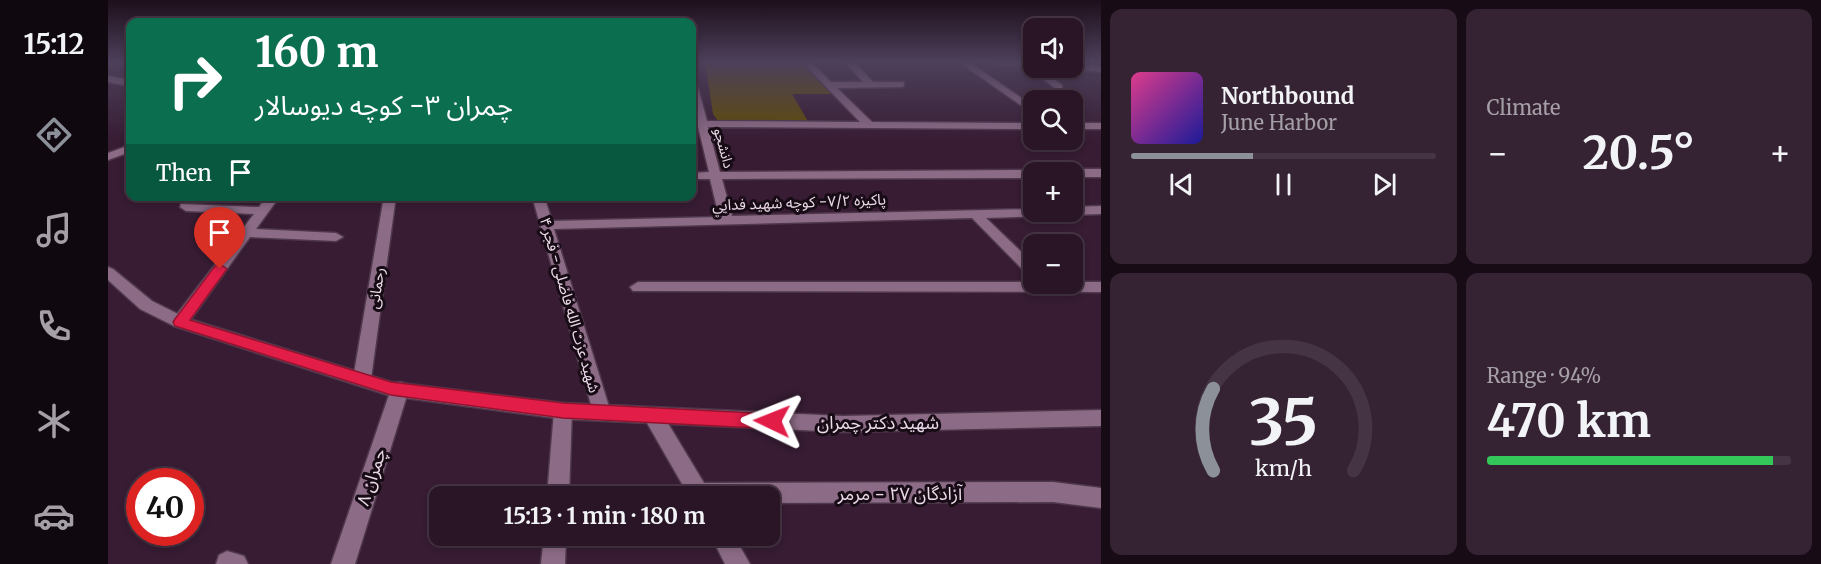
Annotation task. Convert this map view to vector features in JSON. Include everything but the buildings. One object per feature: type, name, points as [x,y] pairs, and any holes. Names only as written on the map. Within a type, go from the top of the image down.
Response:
[{"type":"street","points":[[830,88],[869,125]]},
{"type":"street","points":[[1001,88],[1023,103]]},
{"type":"street","points":[[697,124],[1023,126]]},
{"type":"street","name":"دانشجو","points":[[697,124],[716,176],[727,220]]},
{"type":"street","points":[[1083,126],[1101,126]]},
{"type":"street","points":[[108,157],[126,150]]},
{"type":"street","points":[[1083,173],[1101,173]]},
{"type":"street","points":[[696,176],[1023,174]]},
{"type":"street","points":[[180,322],[270,201]]},
{"type":"street","name":"رحمانی","points":[[362,379],[389,201]]},
{"type":"street","name":"شهید عزت الله فاضلی - فجر ۴","points":[[540,201],[602,413]]},
{"type":"street","points":[[186,207],[263,211]]},
{"type":"street","points":[[1083,211],[1101,210]]},
{"type":"street","name":"پاکیزه ۷/۲- كوچه شهيد فدايي","points":[[547,225],[1023,213]]},
{"type":"street","points":[[975,214],[1023,262]]},
{"type":"street","points":[[246,233],[336,237]]},
{"type":"street","name":"شهید دکتر چمران","points":[[108,272],[146,305],[180,322],[400,389],[563,411],[843,424],[1101,418]]},
{"type":"street","points":[[638,287],[1023,285]]},
{"type":"street","points":[[1083,286],[1101,287]]},
{"type":"street","name":"چمران ۸","points":[[343,564],[400,389]]},
{"type":"street","points":[[559,486],[563,411]]},
{"type":"street","points":[[652,416],[694,486]]},
{"type":"street","name":"آزادگان ۲۷ - مرمر","points":[[780,494],[1053,492],[1101,498]]},
{"type":"street","points":[[553,564],[554,546]]},
{"type":"street","points":[[728,546],[738,564]]},
{"type":"shaded area","points":[[709,88],[827,88],[832,94],[792,94],[809,123],[718,121],[713,114]]},
{"type":"route","points":[[220,269],[180,322],[391,389],[563,411],[772,421]]}]
